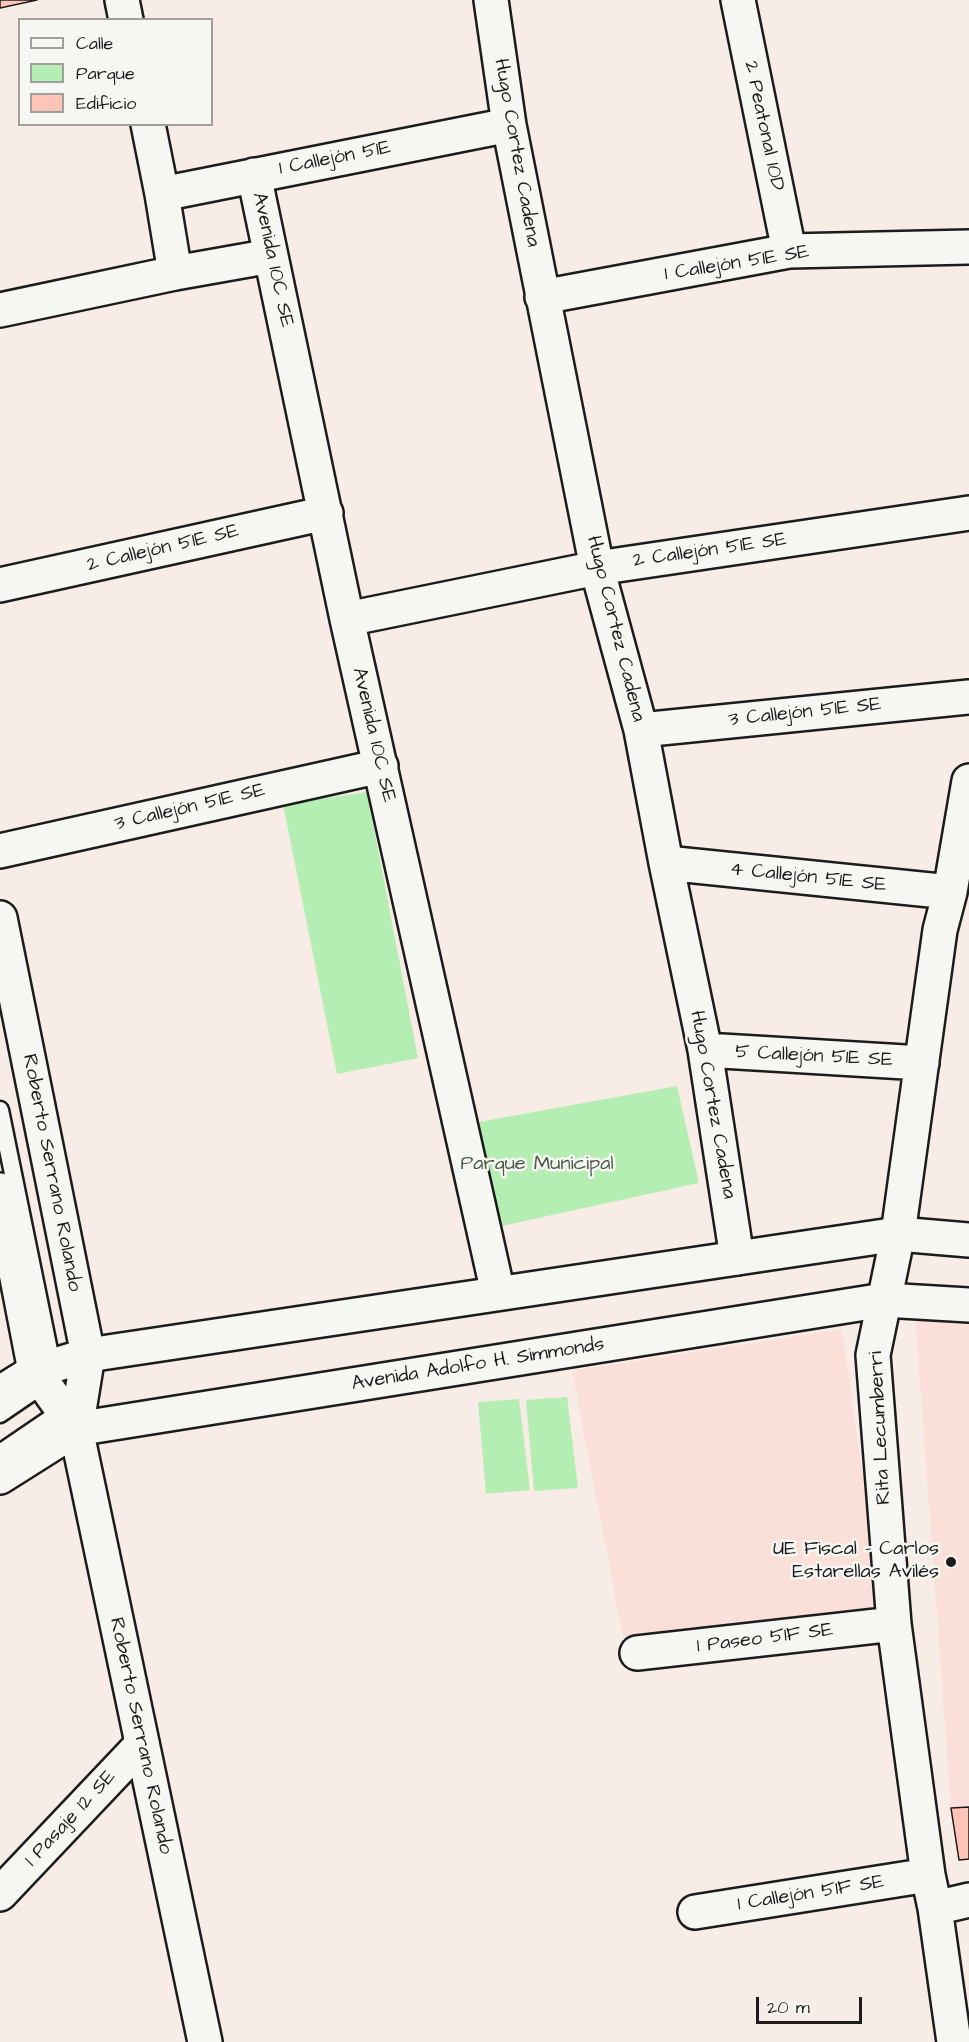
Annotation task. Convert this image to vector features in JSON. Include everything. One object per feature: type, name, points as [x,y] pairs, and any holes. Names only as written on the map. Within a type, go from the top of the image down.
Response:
[{"type":"street","points":[[122,0],[126,18]]},
{"type":"street","name":"Hugo Cortez Cadena","points":[[491,0],[509,125],[597,568],[640,730],[705,1050],[737,1258]]},
{"type":"street","name":"2 Peatonal 10D","points":[[738,0],[789,252]]},
{"type":"street","name":"1 Callejón 51E","points":[[162,194],[509,125]]},
{"type":"street","points":[[148,126],[175,273]]},
{"type":"street","name":"Avenida 10C SE","points":[[254,176],[347,619],[498,1293]]},
{"type":"street","name":"1 Callejón 51E SE","points":[[542,297],[789,252],[969,248]]},
{"type":"street","points":[[0,310],[175,273],[271,256]]},
{"type":"street","name":"2 Callejón 51E SE","points":[[0,585],[326,513]]},
{"type":"street","name":"2 Callejón 51E SE","points":[[347,619],[597,568],[969,513]]},
{"type":"street","name":"3 Callejón 51E SE","points":[[640,730],[969,697]]},
{"type":"street","name":"3 Callejón 51E SE","points":[[0,851],[381,766]]},
{"type":"street","name":"Rita Lecumberri","points":[[954,2042],[928,1875],[894,1624],[873,1355],[898,1234],[940,930],[950,892],[969,781]]},
{"type":"street","name":"4 Callejón 51E SE","points":[[666,863],[950,892]]},
{"type":"street","name":"Roberto Serrano Rolando","points":[[0,918],[62,1382],[205,2042]]},
{"type":"street","name":"5 Callejón 51E SE","points":[[705,1050],[922,1063]]},
{"type":"street","name":"Roberto Serrano Rolando","points":[[0,1190],[62,1382]]},
{"type":"street","name":"Avenida Adolfo H. Simmonds","points":[[0,1393],[498,1293],[898,1234],[969,1240]]},
{"type":"street","name":"Avenida Adolfo H. Simmonds","points":[[62,1382],[884,1300],[969,1305]]},
{"type":"street","name":"Avenida Adolfo H. Simmonds","points":[[0,1477],[62,1382]]},
{"type":"street","name":"1 Paseo 51F SE","points":[[637,1653],[894,1624]]},
{"type":"street","name":"1 Pasaje 12 SE","points":[[0,1894],[142,1744]]},
{"type":"street","name":"1 Callejón 51F SE","points":[[695,1912],[928,1875]]},
{"type":"street","points":[[934,1908],[969,1900]]},
{"type":"lane","name":"Roberto Serrano Rolando","points":[[0,980],[62,1382]]},
{"type":"lane","name":"Roberto Serrano Rolando","points":[[0,1110],[62,1382]]},
{"type":"lane","name":"Avenida Adolfo H. Simmonds","points":[[0,1414],[62,1382]]},
{"type":"lane","name":"Avenida Adolfo H. Simmonds","points":[[0,1454],[62,1382]]},
{"type":"shaded area","name":"UE Fiscal - Carlos Estarellas Avilés","points":[[915,1313],[969,1318],[969,1806],[951,1807]]},
{"type":"shaded area","points":[[842,1329],[881,1606],[623,1637],[572,1371]]},
{"type":"green space","points":[[367,792],[418,1058],[337,1074],[283,804]]},
{"type":"green space","name":"Parque Municipal","points":[[677,1086],[699,1183],[497,1227],[473,1123]]},
{"type":"green space","points":[[567,1397],[578,1488],[534,1491],[526,1400]]},
{"type":"green space","points":[[519,1399],[530,1490],[486,1494],[478,1402]]},
{"type":"building","points":[[0,0],[37,0],[0,8]]},
{"type":"building","points":[[969,1807],[969,1859],[959,1860],[951,1808]]},
{"type":"place","name":"UE Fiscal - Carlos Estarellas Avilés","points":[[951,1562]]}]
